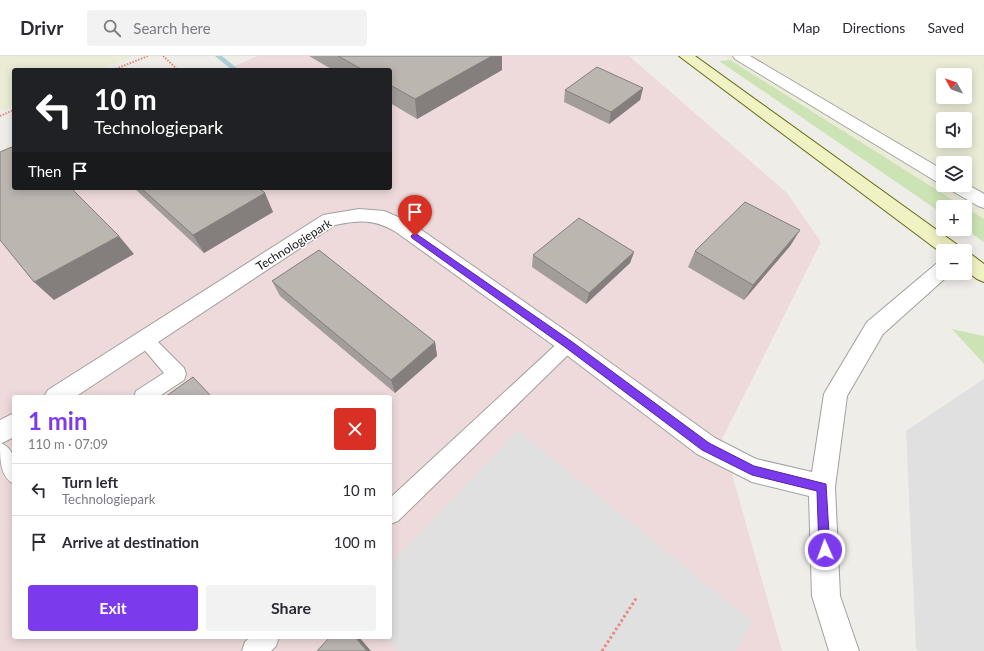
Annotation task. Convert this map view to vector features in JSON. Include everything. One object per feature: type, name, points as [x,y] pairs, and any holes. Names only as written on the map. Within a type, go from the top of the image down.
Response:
[{"type":"main road","points":[[686,56],[942,244]]},
{"type":"main road","points":[[972,265],[984,274]]},
{"type":"street","points":[[740,56],[936,174]]},
{"type":"street","points":[[967,192],[984,202]]},
{"type":"street","name":"Technologiepark","points":[[59,395],[330,220],[364,213],[388,218],[402,227],[568,344],[706,446],[752,470],[822,487]]},
{"type":"street","points":[[844,651],[826,596],[822,487],[836,394],[875,328],[936,275]]},
{"type":"street","points":[[0,433],[12,425]]},
{"type":"lane","points":[[145,340],[177,374],[146,395]]},
{"type":"lane","points":[[392,511],[568,344]]},
{"type":"lane","points":[[0,452],[12,471]]},
{"type":"lane","points":[[254,651],[265,639]]},
{"type":"path","points":[[118,68],[148,56]]},
{"type":"path","points":[[163,56],[176,68]]},
{"type":"path","points":[[0,116],[12,111]]},
{"type":"path","points":[[602,651],[637,597]]},
{"type":"shaded area","points":[[257,56],[629,56],[787,193],[821,242],[722,439],[782,651],[0,651],[0,174],[12,186],[12,190],[392,190],[392,68],[231,68]]},
{"type":"shaded area","points":[[984,379],[984,651],[918,651],[916,648],[906,431]]},
{"type":"shaded area","points":[[518,430],[753,622],[736,651],[397,651],[387,639],[392,639],[392,562]]},
{"type":"green space","points":[[0,56],[133,56],[104,68],[12,68],[12,106],[0,111]]},
{"type":"green space","points":[[725,56],[984,56],[984,219],[972,211],[972,200],[954,200],[941,192],[972,192],[972,156],[936,156],[936,189]]},
{"type":"green space","points":[[730,60],[936,189],[936,192],[940,192],[953,200],[936,200],[936,209],[719,61]]},
{"type":"green space","points":[[972,211],[984,219],[984,242],[972,234]]},
{"type":"green space","points":[[952,329],[984,336],[984,364]]},
{"type":"building","points":[[338,56],[492,56],[415,99],[392,86],[392,68],[359,68]]},
{"type":"building","points":[[597,67],[643,88],[611,112],[565,90]]},
{"type":"building","points":[[12,147],[12,190],[73,190],[119,236],[34,282],[0,240],[0,152]]},
{"type":"building","points":[[143,190],[261,190],[265,193],[193,235]]},
{"type":"building","points":[[745,202],[800,230],[753,285],[695,251]]},
{"type":"building","points":[[579,218],[634,252],[589,293],[533,255]]},
{"type":"building","points":[[319,250],[435,342],[391,380],[272,281]]},
{"type":"building","points":[[193,377],[210,395],[168,395]]},
{"type":"building","points":[[328,639],[357,639],[367,651],[317,651]]},
{"type":"waterway","points":[[218,56],[233,68]]},
{"type":"route","points":[[415,236],[568,344],[706,446],[752,470],[822,487],[825,550]]}]
